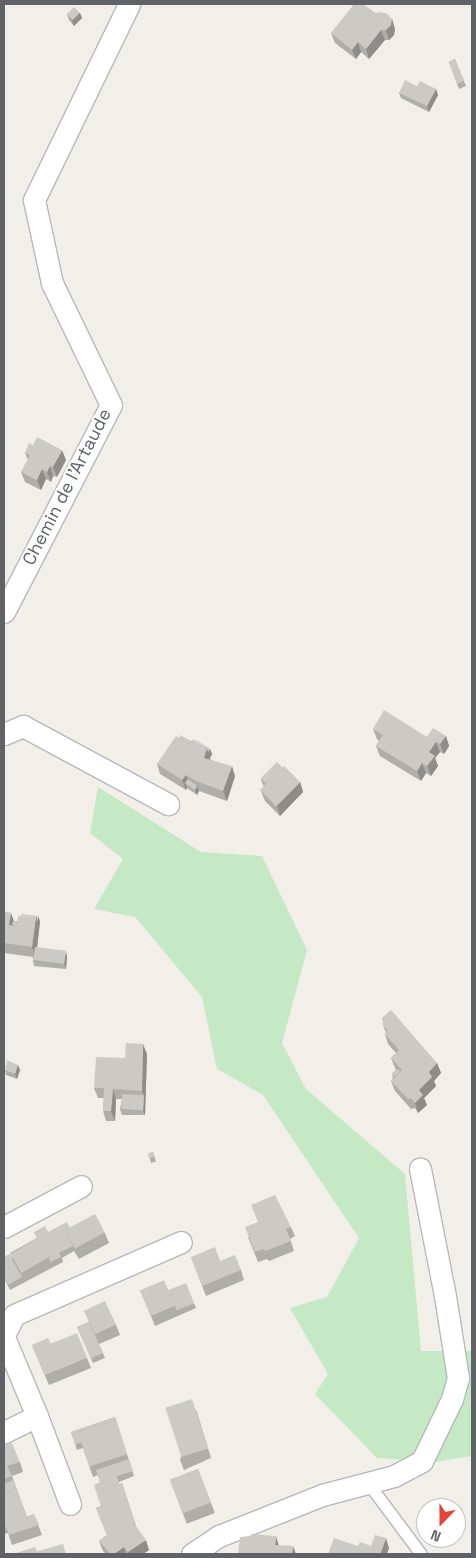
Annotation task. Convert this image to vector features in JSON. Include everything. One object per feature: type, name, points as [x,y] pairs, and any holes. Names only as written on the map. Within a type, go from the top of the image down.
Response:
[{"type":"street","name":"Chemin de l'Artaude","points":[[4,612],[111,405],[52,283],[34,200],[129,4]]},
{"type":"street","points":[[4,734],[23,726],[168,804]]},
{"type":"street","points":[[192,1554],[219,1536],[322,1495],[394,1476],[422,1461],[452,1399],[458,1378],[445,1296],[420,1168]]},
{"type":"street","points":[[4,1227],[81,1186]]},
{"type":"street","points":[[70,1504],[4,1336],[14,1315],[181,1242]]},
{"type":"street","points":[[4,1432],[36,1416]]},
{"type":"lane","points":[[368,1483],[421,1554]]},
{"type":"green space","points":[[98,787],[201,852],[262,856],[307,950],[282,1043],[306,1089],[405,1174],[421,1351],[472,1351],[472,1456],[435,1462],[377,1458],[315,1394],[328,1374],[290,1308],[327,1297],[359,1238],[263,1095],[217,1069],[202,997],[135,917],[94,909],[123,859],[90,833]]},
{"type":"building","points":[[354,4],[374,18],[378,12],[386,13],[392,19],[391,25],[386,30],[381,30],[366,49],[358,42],[352,50],[331,33]]},
{"type":"building","points":[[363,4],[377,14],[374,18],[358,6]]},
{"type":"building","points":[[74,7],[80,13],[73,20],[67,14]]},
{"type":"building","points":[[455,59],[464,81],[457,84],[449,62]]},
{"type":"building","points":[[405,80],[417,86],[420,81],[436,89],[427,106],[399,93]]},
{"type":"building","points":[[37,437],[62,450],[53,467],[50,466],[47,472],[42,469],[37,480],[21,472],[30,455],[25,453],[29,443],[33,445]]},
{"type":"building","points":[[384,710],[427,737],[433,728],[446,736],[440,744],[436,742],[429,752],[435,756],[427,766],[422,763],[417,771],[376,746],[383,735],[373,729]]},
{"type":"building","points":[[180,735],[191,741],[189,745],[179,738]]},
{"type":"building","points":[[176,736],[189,745],[193,739],[207,748],[204,758],[232,766],[223,791],[196,781],[186,775],[182,780],[157,764]]},
{"type":"building","points":[[197,740],[210,749],[208,752],[207,748]]},
{"type":"building","points":[[277,762],[283,768],[266,784],[261,778]]},
{"type":"building","points":[[284,766],[300,782],[276,806],[260,790]]},
{"type":"building","points":[[188,779],[197,786],[195,790],[185,783]]},
{"type":"building","points":[[4,912],[11,913],[9,925],[17,926],[18,916],[36,917],[32,947],[4,943]]},
{"type":"building","points":[[21,914],[38,916],[38,922],[36,917],[21,916]]},
{"type":"building","points":[[13,921],[17,921],[17,926],[12,925]]},
{"type":"building","points":[[35,947],[66,951],[64,964],[33,960]]},
{"type":"building","points":[[391,1010],[437,1063],[429,1072],[432,1077],[419,1090],[423,1095],[415,1103],[411,1098],[408,1099],[391,1081],[402,1070],[391,1058],[399,1050],[385,1034],[387,1030],[383,1025],[382,1018]]},
{"type":"building","points":[[126,1043],[143,1044],[142,1091],[113,1089],[111,1111],[103,1111],[104,1088],[94,1088],[96,1057],[125,1058]]},
{"type":"building","points":[[7,1060],[18,1065],[15,1074],[5,1070]]},
{"type":"building","points":[[398,1069],[400,1072],[394,1077],[391,1073]]},
{"type":"building","points":[[122,1094],[144,1095],[143,1110],[121,1109]]},
{"type":"building","points":[[153,1152],[154,1157],[149,1158],[148,1154]]},
{"type":"building","points":[[275,1195],[291,1227],[286,1229],[291,1241],[265,1251],[264,1249],[255,1252],[245,1227],[258,1222],[251,1205]]},
{"type":"building","points":[[95,1214],[105,1233],[75,1249],[65,1230]]},
{"type":"building","points":[[67,1222],[70,1228],[65,1230],[73,1246],[59,1253],[61,1257],[50,1262],[34,1232],[45,1226],[48,1232]]},
{"type":"building","points":[[38,1238],[49,1257],[21,1273],[10,1254]]},
{"type":"building","points":[[215,1247],[220,1261],[235,1255],[241,1270],[202,1286],[191,1257]]},
{"type":"building","points":[[9,1254],[22,1277],[8,1285],[4,1276],[4,1257]]},
{"type":"building","points":[[164,1280],[175,1306],[151,1316],[140,1290]]},
{"type":"building","points":[[186,1283],[194,1303],[177,1311],[168,1290]]},
{"type":"building","points":[[105,1301],[116,1325],[95,1334],[84,1311]]},
{"type":"building","points":[[89,1322],[103,1353],[91,1358],[77,1327]]},
{"type":"building","points":[[77,1333],[87,1358],[44,1375],[34,1350]]},
{"type":"building","points":[[48,1338],[51,1344],[35,1351],[32,1345]]},
{"type":"building","points":[[192,1399],[208,1448],[181,1457],[165,1408]]},
{"type":"building","points":[[115,1417],[116,1420],[78,1432],[82,1442],[75,1445],[71,1432]]},
{"type":"building","points":[[116,1420],[127,1454],[89,1467],[78,1432]]},
{"type":"building","points":[[11,1441],[20,1462],[7,1466],[12,1476],[4,1479],[4,1444]]},
{"type":"building","points":[[129,1459],[133,1471],[117,1476],[119,1484],[96,1492],[94,1485],[100,1482],[96,1470]]},
{"type":"building","points":[[198,1469],[211,1503],[183,1513],[170,1480]]},
{"type":"building","points":[[13,1480],[17,1490],[16,1488],[4,1493],[4,1484]]},
{"type":"building","points":[[122,1483],[135,1525],[146,1540],[128,1552],[124,1547],[114,1554],[110,1554],[99,1541],[107,1535],[96,1508],[101,1506],[96,1492]]},
{"type":"building","points":[[16,1488],[27,1517],[34,1514],[39,1525],[9,1535],[4,1523],[4,1493]]},
{"type":"building","points":[[251,1534],[276,1536],[275,1545],[293,1546],[292,1554],[238,1554],[240,1537],[251,1536]]},
{"type":"building","points":[[375,1535],[386,1538],[380,1554],[328,1554],[334,1538],[358,1546],[360,1542],[371,1546]]},
{"type":"building","points":[[63,1544],[66,1554],[28,1554]]},
{"type":"building","points":[[35,1547],[37,1552],[13,1554]]}]
